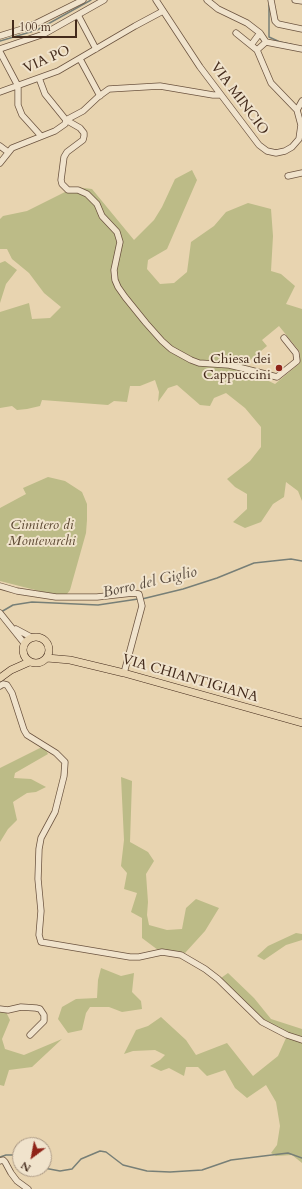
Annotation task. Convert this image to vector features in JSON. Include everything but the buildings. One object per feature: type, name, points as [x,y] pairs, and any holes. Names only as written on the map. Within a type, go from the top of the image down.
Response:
[{"type":"main road","name":"VIA CHIANTIGIANA","points":[[32,637],[40,637],[50,649],[70,660]]},
{"type":"main road","points":[[29,662],[23,654],[24,643],[32,637]]},
{"type":"main road","points":[[47,658],[50,649]]},
{"type":"main road","name":"VIA CHIANTIGIANA","points":[[11,670],[23,654]]},
{"type":"main road","name":"VIA CHIANTIGIANA","points":[[0,678],[11,670],[29,662],[37,664],[47,658],[70,660],[124,673],[302,723]]},
{"type":"street","points":[[0,36],[29,27],[83,0]]},
{"type":"street","points":[[42,136],[22,115],[18,105],[18,86],[0,50],[44,34],[104,0]]},
{"type":"street","name":"VIA MINCIO","points":[[156,0],[200,67],[259,145],[267,151],[276,153],[285,151],[292,147],[299,139],[301,125],[298,110]]},
{"type":"street","points":[[207,0],[218,9],[247,22],[260,33],[266,42],[302,49]]},
{"type":"street","points":[[271,0],[275,21],[278,24],[302,29]]},
{"type":"street","points":[[295,0],[302,1]]},
{"type":"street","name":"VIA PO","points":[[0,92],[58,71],[134,26],[163,11]]},
{"type":"street","points":[[78,15],[96,49]]},
{"type":"street","points":[[236,33],[257,50],[271,83],[298,110],[302,101]]},
{"type":"street","points":[[251,45],[260,33]]},
{"type":"street","points":[[257,50],[266,42]]},
{"type":"street","points":[[80,59],[100,96]]},
{"type":"street","points":[[39,78],[45,94],[66,120],[80,128],[84,134],[81,142],[67,152],[64,157],[61,180],[62,184],[68,190],[78,190],[87,194],[97,204],[102,216],[116,232],[120,242],[114,270],[114,280],[146,323],[162,341],[171,349],[199,363],[246,368],[277,377],[297,361],[296,353],[284,338]]},
{"type":"street","points":[[0,163],[12,148],[55,131],[65,124],[66,120],[83,111],[109,89],[160,86],[221,95]]},
{"type":"street","points":[[0,146],[8,152]]},
{"type":"street","points":[[288,176],[302,173]]},
{"type":"street","points":[[0,586],[17,591],[56,597],[97,597],[136,594],[142,606],[124,673]]},
{"type":"street","points":[[2,615],[24,643]]},
{"type":"street","points":[[13,628],[32,637]]},
{"type":"street","points":[[0,686],[3,684],[7,685],[12,693],[24,730],[28,735],[56,753],[64,762],[64,776],[55,812],[41,838],[39,849],[38,879],[41,911],[39,935],[41,942],[130,957],[139,957],[162,952],[181,955],[205,969],[218,979],[262,1022],[287,1035],[302,1040]]},
{"type":"street","points":[[0,1010],[21,1007],[36,1008],[40,1010],[44,1015],[44,1021],[30,1035]]},
{"type":"street","points":[[0,1161],[3,1160],[5,1162],[17,1181],[28,1189]]},
{"type":"green space","points":[[192,170],[197,180],[167,249],[148,260],[147,269],[160,284],[174,283],[187,272],[191,242],[214,226],[226,212],[248,203],[271,209],[273,236],[271,271],[281,274],[295,286],[286,304],[302,309],[302,501],[298,491],[286,482],[284,497],[273,504],[261,522],[245,528],[233,522],[247,509],[247,494],[235,487],[227,479],[250,461],[261,447],[261,427],[245,408],[226,393],[214,398],[210,406],[200,405],[177,385],[168,388],[158,402],[159,392],[155,380],[140,386],[130,386],[127,402],[114,401],[108,405],[42,400],[40,406],[27,409],[17,410],[12,406],[0,408],[0,312],[29,303],[32,319],[50,318],[61,307],[44,293],[29,273],[12,259],[7,249],[0,249],[0,219],[3,216],[27,211],[75,187],[92,189],[134,240],[154,220],[175,179]],"holes":[[[279,326],[300,352],[300,363],[275,384],[251,371],[227,367],[230,361],[244,365],[267,346],[262,340]]]},
{"type":"green space","points":[[5,261],[17,270],[6,284],[0,303],[0,263]]},
{"type":"green space","name":"Cimitero di Montevarchi","points":[[48,477],[65,481],[82,492],[87,504],[86,533],[70,590],[67,594],[55,595],[0,581],[0,508],[26,494],[23,488]]},
{"type":"green space","points":[[44,746],[48,754],[15,773],[14,778],[31,779],[46,787],[36,792],[27,793],[13,802],[17,820],[8,829],[0,842],[0,768]]},
{"type":"green space","points":[[121,777],[132,781],[130,842],[148,852],[154,861],[146,874],[148,902],[147,915],[149,925],[167,930],[182,929],[186,908],[196,899],[219,908],[205,931],[185,953],[158,950],[142,938],[142,918],[131,912],[137,893],[124,889],[127,873],[121,866],[124,840]]},
{"type":"green space","points":[[296,933],[302,934],[302,940],[286,945],[264,960],[257,956],[268,946]]},
{"type":"green space","points":[[101,968],[121,976],[134,973],[132,992],[141,1001],[142,1009],[122,1012],[109,1007],[90,1007],[86,1013],[82,1030],[68,1033],[58,1019],[62,1007],[76,999],[97,998],[98,980]]},
{"type":"green space","points":[[228,973],[254,998],[271,1019],[302,1029],[302,1163],[292,1155],[276,1156],[271,1153],[277,1145],[280,1126],[276,1102],[266,1085],[247,1098],[235,1088],[225,1070],[207,1076],[198,1067],[186,1067],[184,1076],[169,1068],[161,1071],[150,1066],[165,1055],[155,1050],[133,1051],[124,1054],[136,1030],[148,1026],[161,1017],[186,1040],[196,1055],[227,1043],[253,1076],[278,1056],[286,1038],[257,1016],[221,978]]},
{"type":"green space","points":[[0,1011],[6,1012],[10,1020],[2,1039],[5,1049],[24,1055],[62,1039],[32,1067],[9,1070],[4,1086],[0,1085]]},
{"type":"waterway","points":[[0,41],[37,30],[91,0]]},
{"type":"waterway","points":[[269,5],[269,37],[280,42],[294,45]]},
{"type":"waterway","name":"Borro del Giglio","points":[[142,599],[183,589],[217,578],[254,563],[291,559],[302,561]]},
{"type":"waterway","name":"Borro del Giglio","points":[[1,612],[13,605],[32,602],[98,605],[138,599]]},
{"type":"waterway","points":[[52,1170],[60,1171],[72,1169],[81,1159],[100,1151],[106,1152],[123,1165],[147,1171],[170,1172],[202,1170],[231,1160],[288,1153],[302,1158]]},
{"type":"waterway","points":[[0,1157],[12,1155]]},
{"type":"place","name":"Chiesa dei Cappuccini","points":[[279,368]]}]
